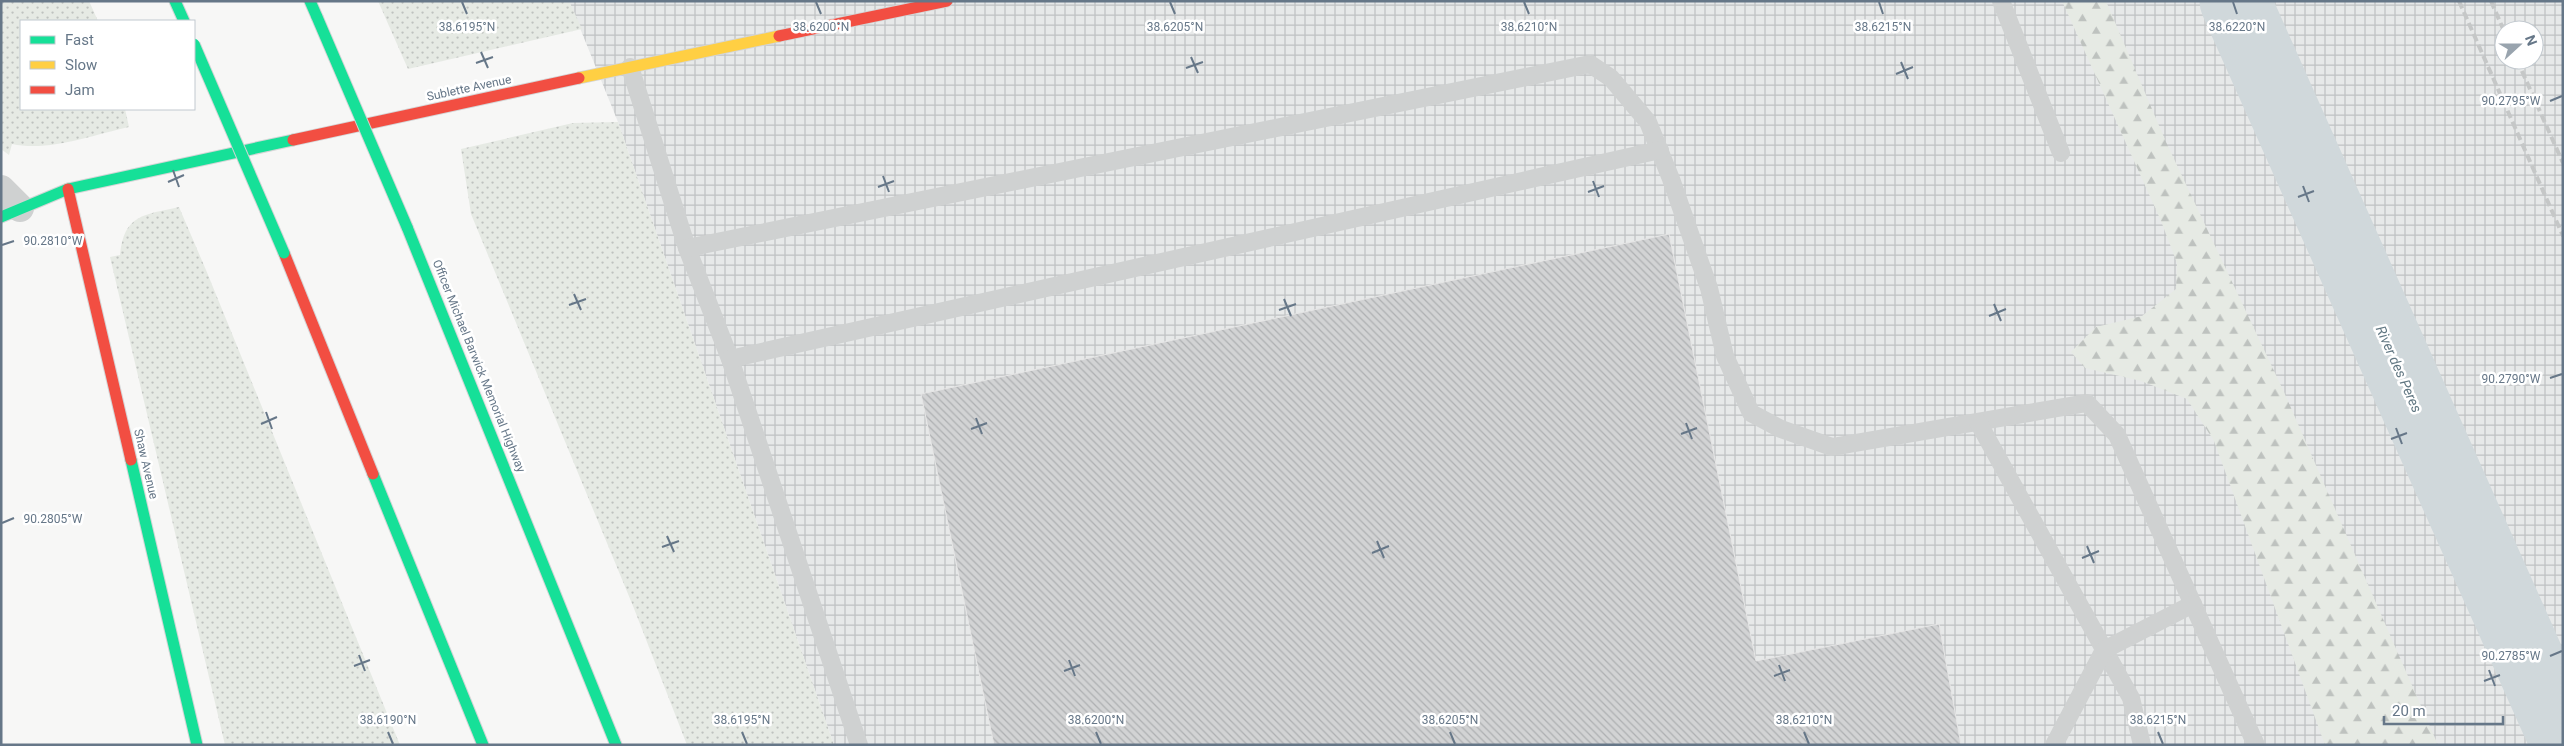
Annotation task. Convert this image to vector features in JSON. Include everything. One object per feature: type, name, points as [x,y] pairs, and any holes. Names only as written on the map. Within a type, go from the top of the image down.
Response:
[{"type":"main road","points":[[175,1],[184,20]]},
{"type":"main road","name":"Officer Michael Barwick Memorial Highway","points":[[310,1],[407,227],[616,745]]},
{"type":"main road","name":"Sublette Avenue","points":[[7,205],[68,189],[630,67],[947,1]]},
{"type":"main road","points":[[195,46],[284,253],[483,745]]},
{"type":"main road","name":"Shaw Avenue","points":[[68,189],[197,745]]},
{"type":"lane","points":[[2001,1],[2061,153]]},
{"type":"lane","points":[[687,248],[1590,64],[1611,78],[1648,122],[1660,150],[1709,288],[1726,356],[1751,413],[1781,429],[1832,447],[2088,403],[2117,435],[2256,745]]},
{"type":"lane","points":[[630,67],[687,248],[730,359],[860,745]]},
{"type":"lane","points":[[730,359],[1660,150]]},
{"type":"lane","points":[[1978,422],[2131,698],[2142,745]]},
{"type":"lane","points":[[2054,745],[2104,650],[2193,604]]},
{"type":"shaded area","points":[[569,1],[2563,1],[2563,745],[834,745],[618,122]]},
{"type":"green space","points":[[1,1],[89,1],[98,20],[20,20],[20,110],[125,110],[129,127],[56,144],[26,146],[12,144],[9,155],[1,149]]},
{"type":"green space","points":[[378,1],[569,1],[582,29],[408,69]]},
{"type":"green space","points":[[2062,1],[2106,1],[2166,142],[2284,392],[2438,745],[2325,745],[2214,441],[2187,399],[2141,381],[2085,368],[2071,352],[2096,327],[2142,316],[2176,289],[2177,263],[2161,221]]},
{"type":"green space","points":[[618,122],[834,745],[687,745],[633,606],[471,214],[461,149],[573,123]]},
{"type":"green space","points":[[179,207],[400,745],[225,745],[110,257],[120,255],[122,241],[131,224],[146,215]]},
{"type":"building","points":[[1669,234],[1756,661],[1939,624],[1961,745],[994,745],[921,394]]},
{"type":"waterway","name":"River des Peres","points":[[2235,1],[2563,736]]},
{"type":"railway","points":[[2459,1],[2563,236]]},
{"type":"railway","points":[[2491,1],[2499,20]]},
{"type":"railway","points":[[2521,70],[2563,163]]},
{"type":"traffic: fast","points":[[175,1],[184,20]]},
{"type":"traffic: fast","points":[[310,1],[317,17]]},
{"type":"traffic: fast","points":[[317,17],[407,227]]},
{"type":"traffic: fast","points":[[195,46],[284,253]]},
{"type":"traffic: fast","points":[[1,217],[68,189],[293,140]]},
{"type":"traffic: fast","points":[[407,227],[616,745]]},
{"type":"traffic: fast","points":[[131,460],[197,745]]},
{"type":"traffic: fast","points":[[373,474],[483,745]]},
{"type":"traffic: slow","points":[[579,78],[779,36]]},
{"type":"traffic: jam","points":[[779,36],[947,1]]},
{"type":"traffic: jam","points":[[293,140],[579,78]]},
{"type":"traffic: jam","points":[[68,189],[131,460]]},
{"type":"traffic: jam","points":[[284,253],[373,474]]}]
